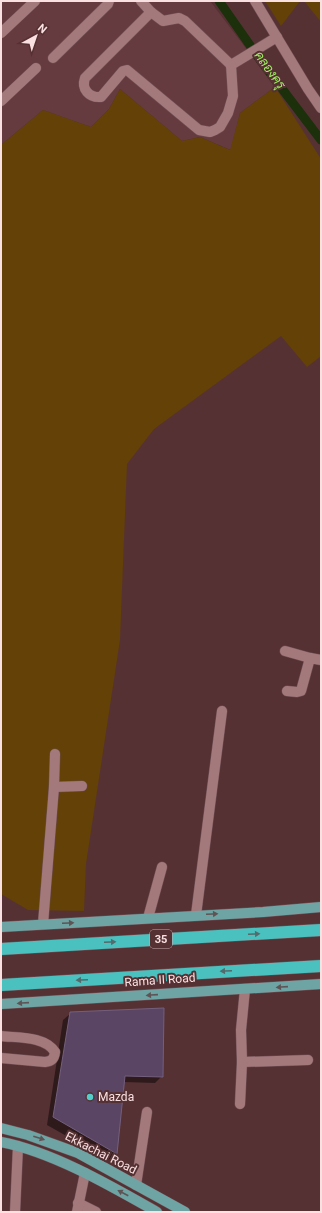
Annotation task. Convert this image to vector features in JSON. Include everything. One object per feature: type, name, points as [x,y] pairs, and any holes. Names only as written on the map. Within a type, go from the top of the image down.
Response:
[{"type":"highway","name":"35","points":[[1,949],[321,930]]},
{"type":"highway","name":"Rama II Road","points":[[1,985],[321,966]]},
{"type":"main road","name":"35","points":[[1,927],[263,912],[321,907]]},
{"type":"main road","name":"Rama II Road","points":[[1,1004],[321,984]]},
{"type":"main road","name":"Ekkachai Road","points":[[1,1128],[28,1135],[78,1153],[185,1212]]},
{"type":"main road","name":"Ekkachai Road","points":[[1,1142],[18,1146],[49,1157],[85,1173],[155,1211]]},
{"type":"main road","points":[[155,1211],[160,1198]]},
{"type":"street","points":[[1,33],[35,1]]},
{"type":"street","points":[[53,58],[108,4],[109,1]]},
{"type":"street","points":[[141,1],[151,12],[163,21],[179,18],[185,21],[231,65],[233,96],[228,113],[220,127],[215,130],[210,132],[199,130],[127,70],[123,71],[101,97],[92,96],[84,89],[83,83],[85,78],[151,12]]},
{"type":"street","points":[[255,1],[321,108]]},
{"type":"street","points":[[231,65],[277,37]]},
{"type":"street","points":[[1,100],[36,68]]},
{"type":"street","points":[[286,651],[321,660]]},
{"type":"street","points":[[287,691],[301,691],[310,658]]},
{"type":"street","points":[[196,915],[222,710]]},
{"type":"street","points":[[43,924],[54,787],[55,754]]},
{"type":"street","points":[[54,787],[82,786]]},
{"type":"street","points":[[148,918],[162,867]]},
{"type":"street","points":[[240,1104],[242,1062],[240,1030],[244,989]]},
{"type":"street","points":[[1,1036],[33,1039],[51,1046],[55,1052],[52,1060],[45,1062],[1,1058]]},
{"type":"street","points":[[242,1062],[308,1060]]},
{"type":"street","points":[[136,1185],[147,1112]]},
{"type":"street","points":[[15,1212],[18,1146]]},
{"type":"street","points":[[85,1173],[77,1208],[96,1212]]},
{"type":"shaded area","points":[[1,1],[210,1],[275,87],[240,113],[231,150],[200,137],[182,141],[120,89],[109,109],[91,127],[43,110],[1,145]]},
{"type":"shaded area","points":[[265,1],[300,1],[281,26]]},
{"type":"shaded area","points":[[304,1],[321,1],[321,22]]},
{"type":"shaded area","points":[[275,87],[321,159],[321,356],[307,367],[281,336],[154,429],[127,464],[120,640],[86,864],[84,911],[28,910],[1,894],[1,145],[43,110],[91,127],[109,109],[120,89],[182,141],[200,137],[230,150],[240,113]]},
{"type":"building","name":"Mazda","points":[[164,1008],[163,1077],[125,1076],[117,1154],[53,1117],[70,1012]]},
{"type":"waterway","name":"คลองครุ","points":[[219,1],[261,61],[321,140]]},
{"type":"place","name":"Mazda","points":[[90,1097]]}]
